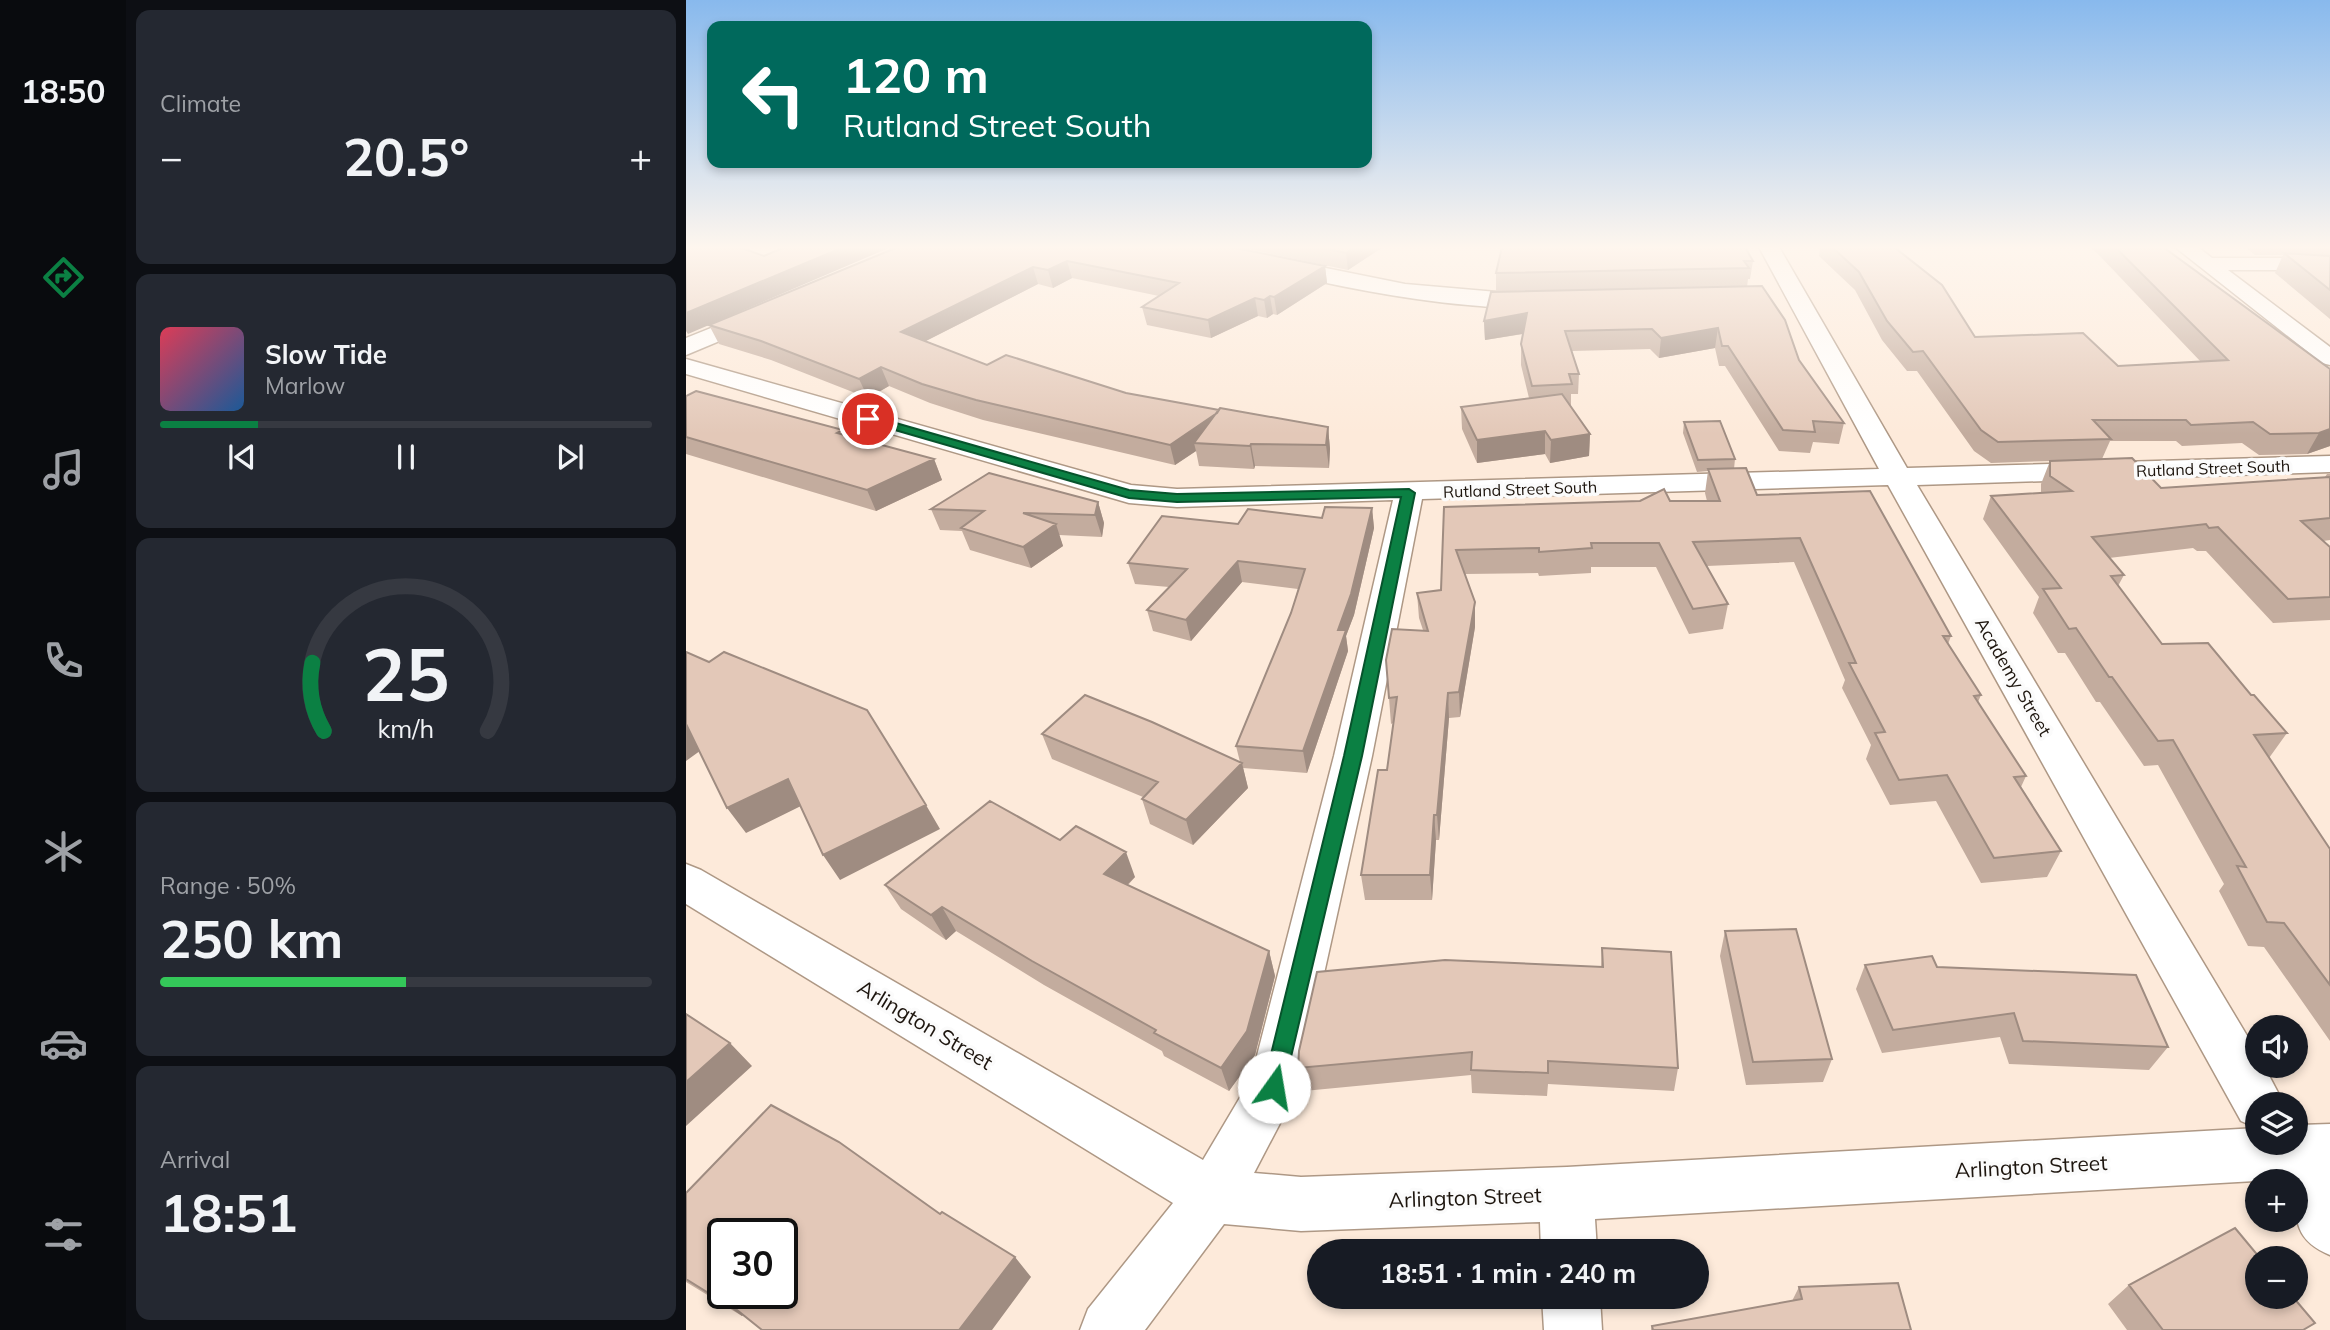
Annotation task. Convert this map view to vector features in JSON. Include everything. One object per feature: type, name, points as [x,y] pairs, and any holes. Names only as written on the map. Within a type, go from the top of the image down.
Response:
[{"type":"street","points":[[686,347],[775,309]]},
{"type":"street","name":"Academy Street","points":[[1792,309],[1899,479],[2252,1092]]},
{"type":"street","points":[[2266,309],[2330,358]]},
{"type":"street","name":"Rutland Street South","points":[[686,366],[1129,494],[1177,498],[1409,493],[1715,481],[1899,479],[2330,464]]},
{"type":"street","points":[[1109,1330],[1212,1196],[1274,1087],[1353,756],[1409,493]]},
{"type":"street","name":"Arlington Street","points":[[686,882],[1212,1196],[1301,1204],[1567,1194],[2245,1151]]},
{"type":"street","points":[[2302,1155],[2330,1227]]},
{"type":"street","points":[[1567,1194],[1569,1239]]},
{"type":"street","points":[[1572,1309],[1573,1330]]},
{"type":"building","points":[[748,309],[948,309],[901,332],[987,365],[1006,355],[1126,393],[1219,410],[1170,445],[976,400],[922,384],[881,367],[859,379],[761,341],[709,325]]},
{"type":"building","points":[[1152,309],[1231,309],[1208,320]]},
{"type":"building","points":[[1487,309],[1778,309],[1785,320],[1799,360],[1844,423],[1813,421],[1815,432],[1783,430],[1728,346],[1722,346],[1718,328],[1661,338],[1652,329],[1565,331],[1579,374],[1569,374],[1572,384],[1532,386],[1521,344],[1527,313],[1484,321]]},
{"type":"building","points":[[1880,309],[1957,309],[1975,337],[2083,333],[2118,366],[2228,360],[2177,309],[2248,309],[2330,369],[2330,429],[2319,433],[2270,434],[2253,422],[2191,425],[2186,420],[2093,420],[2111,439],[1998,442],[1981,430],[1923,351],[1913,352]]},
{"type":"building","points":[[696,391],[843,430],[837,433],[934,459],[867,490],[686,437],[686,396]]},
{"type":"building","points":[[1562,394],[1590,434],[1551,440],[1545,431],[1477,440],[1461,407]]},
{"type":"building","points":[[1220,408],[1328,427],[1326,445],[1250,446],[1194,443]]},
{"type":"building","points":[[1720,421],[1735,459],[1698,460],[1684,422]]},
{"type":"building","points":[[2132,458],[2161,488],[2330,477],[2330,518],[2301,521],[2330,547],[2330,597],[2288,599],[2218,527],[2209,528],[2206,524],[2092,537],[2124,575],[2111,576],[2162,644],[2208,643],[2287,733],[2254,735],[2330,849],[2330,985],[2284,923],[2267,922],[2237,866],[2246,867],[2173,740],[2158,741],[2076,628],[2069,629],[2043,589],[2061,588],[1991,496],[2072,491],[2050,476],[2050,461]]},
{"type":"building","points":[[1746,468],[1757,495],[1870,491],[1951,636],[1943,636],[1981,695],[1974,696],[2026,776],[2014,777],[2061,851],[1994,858],[1947,775],[1899,780],[1875,733],[1885,732],[1849,663],[1856,663],[1800,538],[1693,542],[1728,604],[1693,609],[1659,543],[1591,543],[1592,548],[1539,552],[1539,548],[1456,550],[1475,602],[1459,692],[1448,693],[1430,875],[1361,875],[1378,770],[1387,770],[1397,697],[1389,698],[1386,660],[1392,629],[1428,631],[1417,593],[1441,590],[1444,507],[1640,501],[1664,489],[1670,501],[1720,501],[1708,469]]},
{"type":"building","points":[[989,473],[1098,502],[1095,515],[1023,513],[1056,524],[1023,547],[961,528],[984,511],[931,509]]},
{"type":"building","points":[[1325,507],[1372,508],[1351,594],[1338,630],[1346,630],[1303,751],[1236,746],[1291,613],[1305,569],[1238,561],[1186,620],[1147,610],[1187,569],[1128,563],[1162,516],[1238,524],[1248,509],[1322,518]]},
{"type":"building","points":[[686,652],[709,662],[724,652],[867,710],[926,805],[823,855],[788,779],[727,808],[686,724]]},
{"type":"building","points":[[1085,695],[1242,763],[1186,820],[1142,799],[1158,782],[1042,734]]},
{"type":"building","points":[[990,801],[1060,840],[1076,826],[1126,852],[1104,874],[1269,951],[1247,1031],[1221,1068],[1154,1033],[1156,1030],[942,907],[931,915],[885,885]]},
{"type":"building","points":[[1796,929],[1832,1059],[1753,1062],[1725,931]]},
{"type":"building","points":[[1602,948],[1671,952],[1678,1068],[1548,1061],[1548,1073],[1471,1070],[1472,1052],[1298,1068],[1299,1051],[1317,972],[1445,960],[1603,967]]},
{"type":"building","points":[[1932,956],[1937,967],[2136,975],[2168,1047],[2023,1041],[2014,1013],[1893,1030],[1865,965]]},
{"type":"building","points":[[686,1014],[730,1043],[686,1082]]},
{"type":"building","points":[[771,1105],[839,1142],[940,1214],[942,1212],[1015,1257],[959,1330],[762,1330],[736,1309],[798,1309],[798,1218],[707,1218],[707,1292],[686,1279],[686,1193]]},
{"type":"building","points":[[2235,1228],[2250,1246],[2245,1246],[2245,1309],[2303,1309],[2315,1323],[2303,1330],[2163,1330],[2129,1285]]},
{"type":"building","points":[[1898,1283],[1911,1330],[1653,1330],[1652,1326],[1802,1299],[1799,1287]]},
{"type":"route","points":[[868,419],[1129,494],[1177,498],[1409,493],[1353,756],[1274,1087]]}]
